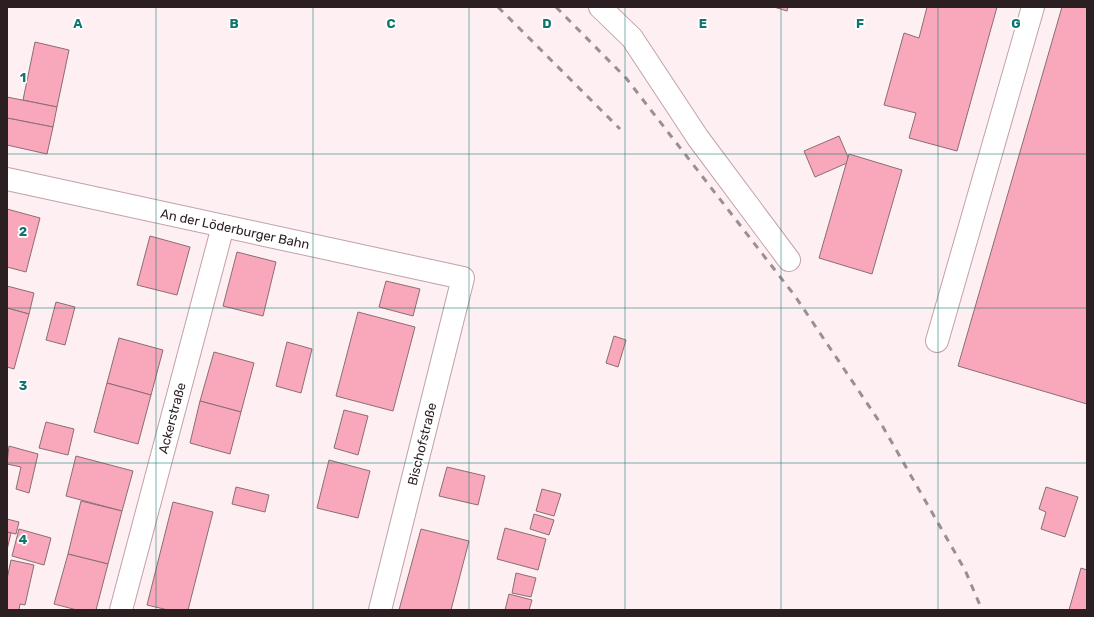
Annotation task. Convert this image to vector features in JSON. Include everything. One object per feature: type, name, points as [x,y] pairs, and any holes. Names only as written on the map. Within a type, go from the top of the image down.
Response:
[{"type":"street","points":[[600,7],[632,38],[698,138],[789,260]]},
{"type":"street","points":[[937,341],[1034,7]]},
{"type":"street","name":"An der Löderburger Bahn","points":[[7,179],[463,278]]},
{"type":"street","name":"Ackerstraße","points":[[121,610],[223,226]]},
{"type":"street","name":"Bischofstraße","points":[[380,610],[463,278]]},
{"type":"building","points":[[774,7],[788,7],[787,11]]},
{"type":"building","points":[[927,7],[997,7],[957,151],[909,138],[916,113],[884,105],[904,33],[919,38]]},
{"type":"building","points":[[1062,7],[1087,7],[1087,404],[958,366]]},
{"type":"building","points":[[35,42],[69,50],[57,107],[23,100]]},
{"type":"building","points":[[7,97],[57,107],[53,127],[7,118]]},
{"type":"building","points":[[7,118],[53,127],[47,154],[7,145]]},
{"type":"building","points":[[839,136],[848,157],[847,163],[815,177],[804,151]]},
{"type":"building","points":[[849,154],[902,170],[872,274],[819,258]]},
{"type":"building","points":[[7,209],[40,218],[26,272],[7,267]]},
{"type":"building","points":[[150,236],[190,247],[177,295],[137,285]]},
{"type":"building","points":[[237,252],[276,262],[263,316],[223,306]]},
{"type":"building","points":[[386,281],[420,289],[413,316],[379,307]]},
{"type":"building","points":[[7,286],[34,293],[29,314],[7,308]]},
{"type":"building","points":[[56,302],[75,307],[65,345],[46,340]]},
{"type":"building","points":[[7,308],[29,314],[14,369],[7,367]]},
{"type":"building","points":[[358,312],[415,327],[393,411],[336,396]]},
{"type":"building","points":[[614,336],[626,340],[618,367],[606,363]]},
{"type":"building","points":[[119,338],[163,350],[151,395],[107,383]]},
{"type":"building","points":[[287,342],[312,349],[301,393],[276,386]]},
{"type":"building","points":[[214,352],[254,363],[241,412],[200,401]]},
{"type":"building","points":[[107,383],[151,395],[138,444],[94,432]]},
{"type":"building","points":[[200,401],[241,412],[230,454],[190,443]]},
{"type":"building","points":[[344,410],[368,416],[358,455],[334,448]]},
{"type":"building","points":[[46,422],[74,429],[68,455],[39,448]]},
{"type":"building","points":[[9,446],[38,454],[29,493],[16,489],[21,467],[7,464]]},
{"type":"building","points":[[76,456],[133,471],[122,511],[66,496]]},
{"type":"building","points":[[329,460],[370,471],[358,518],[317,508]]},
{"type":"building","points":[[447,467],[485,476],[478,505],[439,496]]},
{"type":"building","points":[[236,487],[269,495],[265,512],[232,504]]},
{"type":"building","points":[[1046,487],[1078,497],[1065,537],[1041,529],[1046,512],[1039,509]]},
{"type":"building","points":[[542,489],[561,494],[554,516],[536,511]]},
{"type":"building","points":[[81,501],[122,511],[108,564],[68,554]]},
{"type":"building","points":[[173,502],[213,512],[188,610],[168,610],[147,605]]},
{"type":"building","points":[[534,514],[554,520],[549,535],[530,529]]},
{"type":"building","points":[[7,519],[19,522],[16,534],[7,532]]},
{"type":"building","points":[[505,528],[546,539],[538,570],[497,559]]},
{"type":"building","points":[[19,529],[51,538],[44,565],[12,556]]},
{"type":"building","points":[[421,529],[469,541],[451,610],[399,610]]},
{"type":"building","points":[[7,532],[11,533],[7,550]]},
{"type":"building","points":[[68,554],[108,564],[96,610],[77,610],[54,604]]},
{"type":"building","points":[[11,560],[34,565],[25,605],[20,604],[19,610],[7,610],[7,579]]},
{"type":"building","points":[[1081,568],[1087,570],[1087,610],[1069,610]]},
{"type":"building","points":[[516,573],[536,578],[531,597],[512,593]]},
{"type":"building","points":[[509,594],[532,600],[529,610],[505,610]]},
{"type":"railway","points":[[498,7],[620,129]]},
{"type":"railway","points":[[556,7],[626,78],[795,296],[883,427],[965,570],[982,610]]}]
